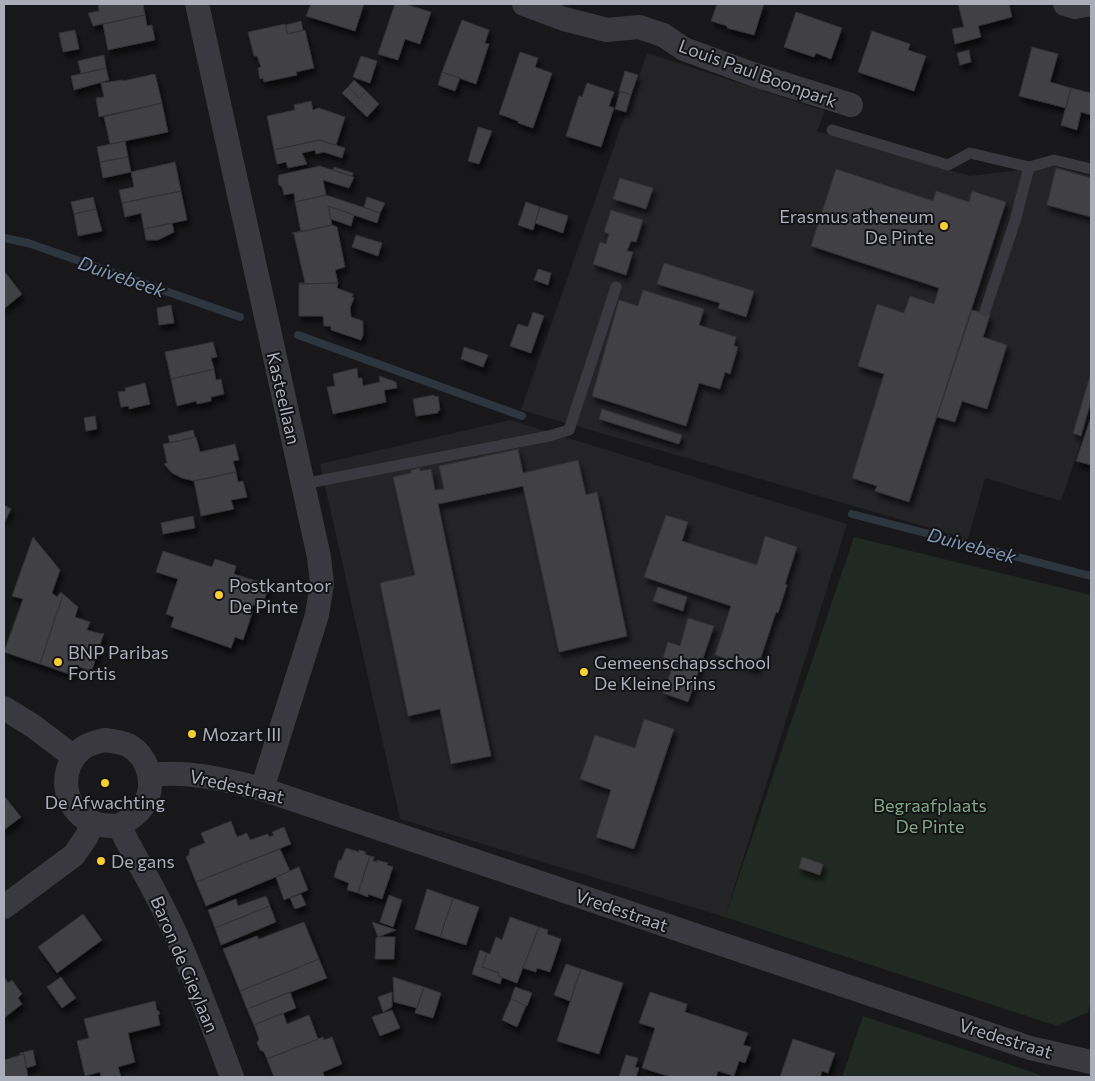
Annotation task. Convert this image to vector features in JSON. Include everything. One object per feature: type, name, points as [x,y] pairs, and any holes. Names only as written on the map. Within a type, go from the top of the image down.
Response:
[{"type":"street","name":"Kasteellaan","points":[[197,4],[319,557],[322,584],[317,615],[262,789]]},
{"type":"street","name":"Louis Paul Boonpark","points":[[524,4],[564,19],[608,30],[639,27],[664,34],[684,50],[850,105]]},
{"type":"street","points":[[1065,4],[1075,7],[1091,4]]},
{"type":"street","points":[[4,708],[33,726],[74,757]]},
{"type":"street","points":[[105,740],[117,741],[129,746],[138,753],[146,763],[150,775],[150,790],[144,805],[134,816],[119,826],[92,822],[79,814],[70,802],[65,786],[67,771],[74,757],[82,749],[93,743],[105,740]]},
{"type":"street","name":"Vredestraat","points":[[150,775],[163,773],[194,774],[262,789],[1030,1048],[1091,1062]]},
{"type":"street","points":[[4,907],[74,856],[87,836],[92,822]]},
{"type":"street","name":"Baron de Gieylaan","points":[[119,826],[166,913],[182,948],[232,1077]]},
{"type":"lane","points":[[832,130],[948,165],[970,153],[1029,166],[1054,160],[1091,169]]},
{"type":"lane","points":[[985,311],[1015,220],[1029,166]]},
{"type":"lane","points":[[303,484],[549,436],[569,430],[616,288]]},
{"type":"shaded area","points":[[647,53],[825,111],[817,131],[970,176],[1054,166],[1091,176],[1091,412],[1061,501],[985,478],[968,539],[521,410]]},
{"type":"shaded area","name":"Gemeenschapsschool De Kleine Prins","points":[[510,420],[847,524],[725,917],[400,819],[320,464]]},
{"type":"green space","name":"Begraafplaats De Pinte","points":[[854,537],[1091,595],[1091,1002],[1088,1012],[1057,1026],[725,917]]},
{"type":"green space","points":[[863,1016],[1038,1074],[1042,1077],[842,1077]]},
{"type":"building","points":[[98,4],[143,4],[145,15],[93,26],[88,13],[99,11]]},
{"type":"building","points":[[311,4],[364,4],[355,31],[306,16]]},
{"type":"building","points":[[395,4],[405,4],[431,12],[420,44],[405,39],[398,60],[378,54]]},
{"type":"building","points":[[717,4],[764,4],[754,35],[727,28],[727,26],[711,21]]},
{"type":"building","points":[[958,4],[1009,4],[1012,17],[978,26],[981,37],[955,44],[952,29],[964,27]]},
{"type":"building","points":[[796,12],[842,28],[831,59],[816,53],[814,57],[784,47]]},
{"type":"building","points":[[145,15],[147,26],[152,25],[155,40],[108,50],[103,24]]},
{"type":"building","points":[[462,20],[489,30],[485,43],[489,44],[476,84],[442,72]]},
{"type":"building","points":[[301,21],[303,30],[287,34],[286,25]]},
{"type":"building","points":[[285,24],[287,34],[305,30],[314,68],[296,72],[297,75],[264,82],[263,78],[260,79],[258,68],[261,67],[257,56],[254,56],[248,32]]},
{"type":"building","points":[[75,30],[79,49],[63,52],[59,33]]},
{"type":"building","points":[[872,31],[910,44],[908,50],[926,56],[914,91],[858,72]]},
{"type":"building","points":[[1032,47],[1058,54],[1050,82],[1071,88],[1066,108],[1019,96]]},
{"type":"building","points":[[969,50],[971,62],[960,65],[957,53]]},
{"type":"building","points":[[520,52],[538,58],[535,67],[552,73],[533,128],[499,114]]},
{"type":"building","points":[[104,55],[106,68],[81,74],[78,61]]},
{"type":"building","points":[[361,56],[377,61],[370,83],[353,77]]},
{"type":"building","points":[[106,68],[109,80],[74,90],[71,76]]},
{"type":"building","points":[[625,71],[638,75],[631,95],[619,91]]},
{"type":"building","points":[[442,72],[460,78],[455,91],[438,85]]},
{"type":"building","points":[[155,74],[162,103],[99,117],[96,98],[104,97],[101,83],[123,81]]},
{"type":"building","points":[[354,80],[366,91],[359,98],[348,87]]},
{"type":"building","points":[[587,83],[614,92],[609,106],[614,108],[601,147],[566,136],[579,96],[582,97]]},
{"type":"building","points":[[348,87],[359,98],[366,91],[379,104],[367,117],[342,93]]},
{"type":"building","points":[[1071,88],[1091,93],[1091,115],[1081,112],[1077,130],[1061,125]]},
{"type":"building","points":[[620,91],[631,95],[626,112],[615,109]]},
{"type":"building","points":[[311,101],[313,110],[319,108],[345,117],[336,145],[319,140],[274,150],[267,116],[295,110],[294,105]]},
{"type":"building","points":[[162,103],[168,132],[110,144],[104,117]]},
{"type":"building","points":[[478,127],[492,131],[479,164],[468,161]]},
{"type":"building","points":[[319,140],[345,148],[342,158],[324,152],[316,154],[315,150],[302,153],[307,164],[288,168],[286,162],[277,164],[274,150]]},
{"type":"building","points":[[125,141],[128,157],[100,162],[97,147]]},
{"type":"building","points":[[128,157],[131,172],[103,178],[100,162]]},
{"type":"building","points":[[175,162],[181,191],[122,203],[119,190],[134,187],[131,172]]},
{"type":"building","points":[[320,166],[354,177],[349,188],[323,180],[326,195],[295,202],[294,193],[284,195],[282,187],[279,185],[279,175]]},
{"type":"building","points":[[334,167],[353,173],[352,176],[333,170]]},
{"type":"building","points":[[1056,168],[1091,178],[1091,217],[1047,205]]},
{"type":"building","points":[[836,169],[933,201],[936,191],[969,202],[972,191],[1006,202],[909,502],[875,491],[877,486],[852,478],[884,374],[858,366],[877,304],[904,313],[910,296],[934,304],[939,288],[811,246]]},
{"type":"building","points":[[620,178],[653,188],[646,209],[613,199]]},
{"type":"building","points":[[181,191],[187,220],[144,229],[141,213],[125,217],[122,203]]},
{"type":"building","points":[[326,195],[380,213],[377,223],[328,206],[332,225],[301,232],[295,202]]},
{"type":"building","points":[[93,197],[96,209],[74,214],[71,202]]},
{"type":"building","points":[[367,197],[385,203],[380,213],[364,207]]},
{"type":"building","points":[[526,202],[540,207],[533,230],[518,225]]},
{"type":"building","points":[[328,206],[354,215],[351,226],[331,219]]},
{"type":"building","points":[[540,207],[568,216],[563,233],[535,223]]},
{"type":"building","points":[[96,209],[102,231],[78,236],[74,214]]},
{"type":"building","points":[[611,210],[643,220],[636,242],[631,241],[627,251],[633,252],[626,275],[593,264],[600,242],[606,244],[609,234],[604,232]]},
{"type":"building","points":[[172,223],[174,232],[158,240],[146,240],[144,229]]},
{"type":"building","points":[[332,225],[337,227],[345,267],[335,270],[338,283],[299,284],[305,283],[294,234],[292,233]]},
{"type":"building","points":[[356,235],[382,243],[378,256],[352,247]]},
{"type":"building","points":[[664,263],[754,291],[746,317],[718,308],[720,303],[657,284]]},
{"type":"building","points":[[538,269],[551,273],[548,285],[534,280]]},
{"type":"building","points":[[4,271],[22,294],[5,308],[4,305]]},
{"type":"building","points":[[338,283],[337,288],[353,294],[352,297],[354,298],[350,308],[351,317],[363,321],[361,340],[331,330],[331,326],[324,326],[323,316],[299,316],[299,284]]},
{"type":"building","points":[[643,290],[704,309],[699,325],[736,337],[734,346],[738,347],[730,374],[725,372],[720,389],[699,383],[686,426],[592,396],[619,300],[638,306]]},
{"type":"building","points":[[171,305],[174,323],[159,325],[157,308]]},
{"type":"building","points":[[972,310],[990,315],[983,337],[1007,345],[987,409],[962,401],[955,422],[937,417]]},
{"type":"building","points":[[533,312],[544,316],[531,353],[510,346],[518,324],[528,327]]},
{"type":"building","points":[[213,342],[217,357],[211,358],[214,369],[171,379],[165,352]]},
{"type":"building","points":[[464,347],[488,355],[483,367],[461,359]]},
{"type":"building","points":[[357,368],[358,378],[362,378],[363,386],[380,382],[379,376],[396,382],[397,388],[384,390],[386,402],[333,414],[327,387],[335,386],[333,374]]},
{"type":"building","points":[[214,369],[216,380],[221,379],[224,394],[211,397],[211,401],[197,404],[196,401],[177,406],[171,379]]},
{"type":"building","points":[[1091,373],[1091,401],[1081,436],[1073,433]]},
{"type":"building","points":[[145,383],[150,404],[129,409],[129,406],[121,407],[118,392],[126,391],[125,388]]},
{"type":"building","points":[[434,395],[435,397],[438,396],[440,410],[438,413],[416,416],[413,399]]},
{"type":"building","points":[[602,409],[682,435],[679,444],[599,419]]},
{"type":"building","points":[[95,416],[97,429],[86,431],[84,418]]},
{"type":"building","points":[[1091,417],[1091,465],[1076,461]]},
{"type":"building","points":[[193,430],[195,437],[170,443],[168,436]]},
{"type":"building","points":[[196,437],[200,452],[235,444],[239,460],[233,461],[236,472],[194,481],[172,473],[164,464],[167,463],[163,444]]},
{"type":"building","points":[[518,449],[523,473],[578,460],[586,495],[597,492],[627,636],[559,652],[523,486],[438,504],[491,756],[451,764],[440,709],[408,716],[380,583],[415,575],[393,477],[411,473],[411,470],[420,468],[420,471],[431,469],[435,490],[444,489],[439,466]]},
{"type":"building","points":[[236,472],[238,482],[243,481],[247,497],[231,500],[234,509],[201,516],[194,481]]},
{"type":"building","points":[[4,505],[11,509],[4,523]]},
{"type":"building","points":[[666,515],[688,522],[682,541],[757,565],[765,536],[797,547],[778,613],[776,612],[757,669],[715,655],[731,606],[644,577]]},
{"type":"building","points":[[193,516],[195,528],[163,534],[161,523]]},
{"type":"building","points":[[33,537],[60,570],[52,593],[57,597],[61,592],[63,594],[40,664],[4,652],[23,599],[12,596]]},
{"type":"building","name":"Postkantoor De Pinte","points":[[163,551],[212,567],[215,559],[236,566],[234,574],[269,585],[262,607],[253,605],[251,610],[253,611],[243,640],[235,637],[231,648],[171,627],[174,617],[166,614],[178,579],[156,572]]},
{"type":"building","points":[[658,587],[687,597],[683,611],[653,601]]},
{"type":"building","points":[[63,594],[78,607],[75,617],[90,622],[87,630],[104,633],[91,673],[75,665],[72,675],[40,664]]},
{"type":"building","points":[[688,618],[714,626],[688,702],[663,693],[674,663],[663,658],[668,642],[680,646]]},
{"type":"building","points":[[644,719],[674,729],[634,849],[596,837],[611,790],[580,779],[595,735],[635,748]]},
{"type":"building","points":[[4,798],[21,817],[4,830]]},
{"type":"building","points":[[231,821],[237,837],[247,833],[250,840],[268,834],[269,837],[274,835],[272,832],[284,827],[291,844],[196,882],[186,857],[189,855],[190,849],[205,843],[201,833]]},
{"type":"building","points":[[346,848],[366,852],[365,854],[370,856],[358,893],[347,890],[349,883],[334,877],[339,860],[341,861]]},
{"type":"building","points":[[280,849],[290,871],[206,906],[196,882]]},
{"type":"building","points":[[370,856],[374,857],[373,861],[377,862],[377,860],[388,863],[387,865],[393,867],[382,899],[358,893]]},
{"type":"building","points":[[802,857],[823,864],[820,875],[799,868]]},
{"type":"building","points":[[299,867],[308,890],[284,900],[276,877]]},
{"type":"building","points":[[427,889],[453,898],[440,937],[415,929]]},
{"type":"building","points":[[301,894],[306,905],[295,909],[290,898]]},
{"type":"building","points":[[389,895],[402,900],[393,927],[380,922]]},
{"type":"building","points":[[266,896],[270,906],[215,928],[208,910],[236,899],[238,906]]},
{"type":"building","points":[[453,898],[479,907],[466,945],[440,937]]},
{"type":"building","points":[[270,906],[276,922],[221,945],[215,928]]},
{"type":"building","points":[[83,914],[102,940],[57,973],[38,947]]},
{"type":"building","points":[[510,917],[539,927],[517,983],[498,976],[499,973],[482,967],[487,953],[490,954],[496,937],[502,940]]},
{"type":"building","points":[[304,922],[319,959],[240,991],[223,949],[257,936],[259,939]]},
{"type":"building","points":[[372,922],[396,930],[378,937]]},
{"type":"building","points":[[539,927],[548,930],[547,934],[561,939],[550,972],[537,968],[536,972],[523,968]]},
{"type":"building","points":[[395,937],[394,959],[375,959],[376,938]]},
{"type":"building","points":[[480,950],[487,953],[482,967],[499,973],[498,976],[502,977],[500,984],[472,974]]},
{"type":"building","points":[[319,959],[327,978],[247,1009],[240,991]]},
{"type":"building","points":[[566,964],[581,969],[570,1001],[554,995]]},
{"type":"building","points":[[581,969],[623,983],[599,1054],[557,1041]]},
{"type":"building","points":[[4,976],[8,983],[12,980],[22,994],[18,998],[22,1004],[4,1018]]},
{"type":"building","points":[[61,977],[76,998],[62,1008],[47,987]]},
{"type":"building","points":[[393,977],[424,987],[417,1008],[394,1002]]},
{"type":"building","points":[[424,987],[441,993],[433,1018],[415,1013]]},
{"type":"building","points":[[515,987],[532,993],[527,1006],[511,999]]},
{"type":"building","points":[[290,992],[296,1008],[254,1025],[247,1009]]},
{"type":"building","points":[[392,992],[392,1007],[383,1012],[378,997]]},
{"type":"building","points":[[650,992],[687,1004],[685,1012],[748,1033],[743,1045],[751,1047],[745,1063],[739,1061],[734,1076],[718,1071],[716,1077],[671,1077],[642,1068],[655,1028],[639,1023]]},
{"type":"building","points":[[511,999],[526,1006],[517,1027],[502,1020]]},
{"type":"building","points":[[155,1001],[157,1011],[160,1014],[158,1015],[160,1025],[128,1033],[135,1062],[118,1067],[121,1077],[101,1077],[100,1072],[85,1076],[77,1041],[89,1038],[84,1019]]},
{"type":"building","points":[[392,1010],[400,1028],[380,1036],[372,1017]]},
{"type":"building","points":[[283,1013],[287,1024],[309,1015],[318,1039],[267,1059],[257,1043],[259,1039],[254,1025]]},
{"type":"building","points":[[323,1037],[324,1040],[332,1037],[342,1064],[323,1072],[324,1076],[322,1077],[274,1077],[267,1059]]},
{"type":"building","points":[[793,1039],[835,1053],[828,1073],[822,1071],[820,1077],[780,1077]]},
{"type":"building","points":[[33,1050],[36,1065],[26,1068],[24,1054],[20,1055],[20,1053]]},
{"type":"building","points":[[24,1054],[28,1077],[4,1077],[4,1060]]},
{"type":"building","points":[[626,1055],[638,1058],[635,1067],[639,1068],[636,1077],[619,1077]]},
{"type":"waterway","name":"Duivebeek","points":[[4,238],[28,243],[240,317]]},
{"type":"waterway","name":"Duivebeek","points":[[298,335],[522,416]]},
{"type":"waterway","name":"Duivebeek","points":[[852,514],[1091,576]]},
{"type":"place","name":"Erasmus atheneum De Pinte","points":[[944,226]]},
{"type":"place","name":"Postkantoor De Pinte","points":[[219,595]]},
{"type":"place","name":"BNP Paribas Fortis","points":[[58,662]]},
{"type":"place","name":"Gemeenschapsschool De Kleine Prins","points":[[584,672]]},
{"type":"place","name":"Mozart III","points":[[192,734]]},
{"type":"place","name":"De Afwachting","points":[[105,783]]},
{"type":"place","name":"De gans","points":[[101,861]]}]
